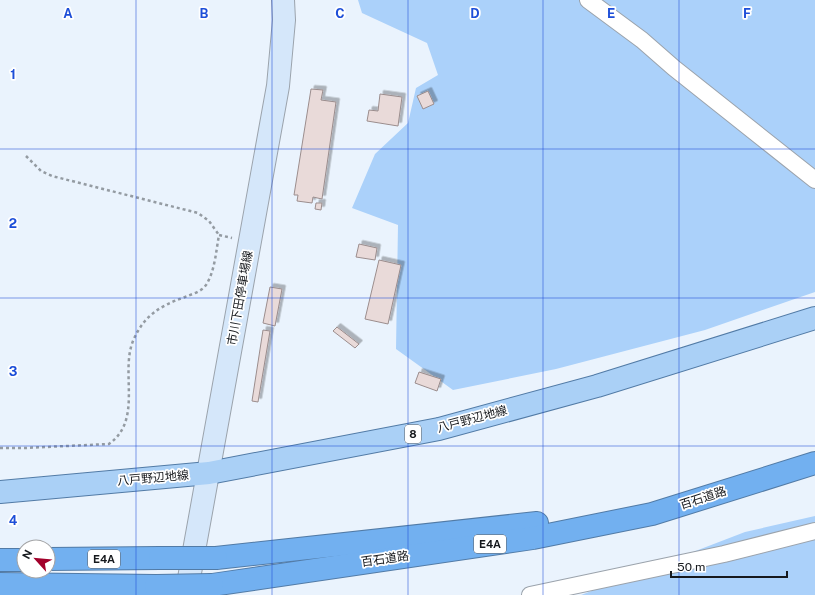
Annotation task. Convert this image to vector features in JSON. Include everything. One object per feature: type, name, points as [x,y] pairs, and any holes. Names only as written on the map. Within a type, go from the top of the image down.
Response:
[{"type":"highway","name":"百石道路","points":[[0,584],[156,586],[212,584],[533,538],[652,514],[815,463]]},
{"type":"highway","name":"百石道路","points":[[56,559],[216,558],[536,523],[763,479]]},
{"type":"highway","points":[[0,560],[16,560]]},
{"type":"main road","name":"市川下田停車場線","points":[[186,595],[278,86],[284,20],[283,0]]},
{"type":"main road","name":"八戸野辺地線","points":[[0,492],[209,473],[439,429],[597,386],[815,318]]},
{"type":"street","points":[[588,0],[642,40],[674,68],[815,180]]},
{"type":"street","points":[[530,595],[724,554],[815,532]]},
{"type":"path","points":[[26,156],[41,171],[52,176],[198,213],[209,221],[219,235],[250,241]]},
{"type":"path","points":[[0,448],[109,444],[116,439],[123,429],[129,402],[129,357],[133,342],[140,328],[148,316],[163,306],[198,292],[205,287],[211,277],[219,235]]},
{"type":"shaded area","points":[[358,0],[815,0],[815,292],[705,330],[556,369],[453,390],[396,349],[398,225],[352,208],[375,154],[408,123],[416,88],[438,75],[427,43],[362,13]]},
{"type":"shaded area","points":[[815,516],[815,595],[581,595],[745,532]]},
{"type":"building","points":[[311,89],[323,90],[321,100],[336,102],[322,199],[313,197],[312,203],[297,201],[298,195],[294,195]]},
{"type":"building","points":[[428,91],[434,104],[423,109],[417,96]]},
{"type":"building","points":[[380,94],[402,97],[398,126],[367,121],[369,110],[378,111]]},
{"type":"building","points":[[316,203],[322,203],[321,210],[315,209]]},
{"type":"building","points":[[359,244],[377,248],[375,260],[356,257]]},
{"type":"building","points":[[379,260],[401,265],[388,324],[365,319]]},
{"type":"building","points":[[270,287],[282,289],[275,326],[263,323]]},
{"type":"building","points":[[337,327],[359,344],[355,348],[333,331]]},
{"type":"building","points":[[263,330],[270,331],[258,402],[252,401]]},
{"type":"building","points":[[419,372],[441,379],[437,391],[415,383]]}]
